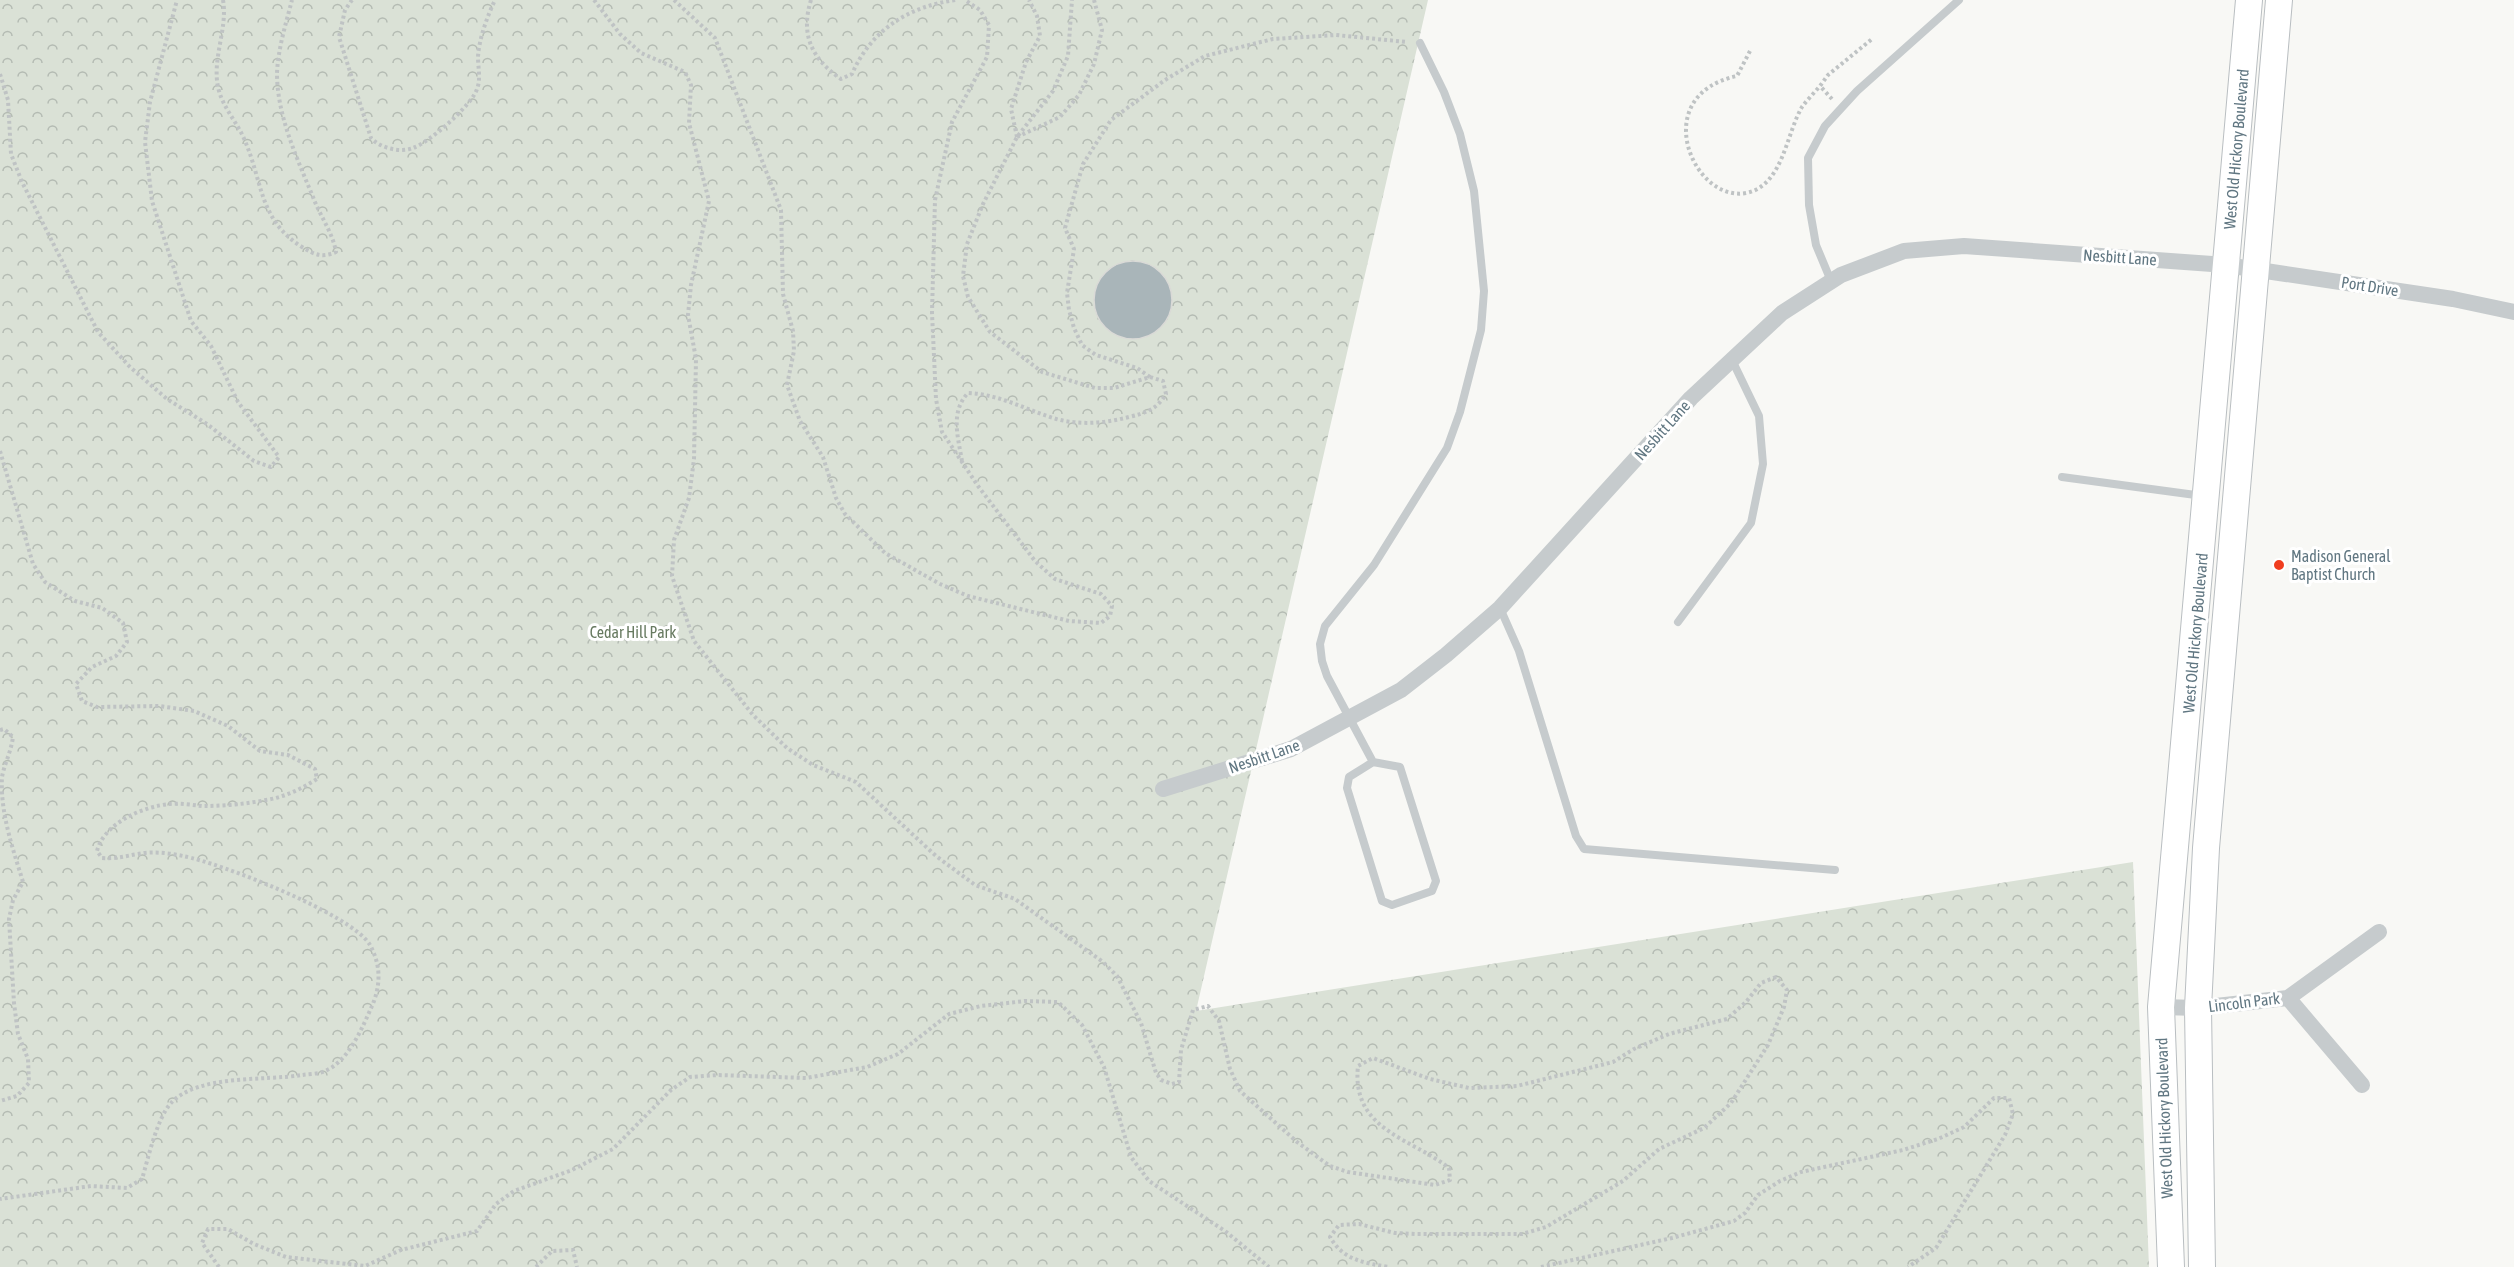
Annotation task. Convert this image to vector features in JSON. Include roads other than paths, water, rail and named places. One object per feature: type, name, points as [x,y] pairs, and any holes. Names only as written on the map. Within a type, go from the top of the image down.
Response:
[{"type":"main road","name":"West Old Hickory Boulevard","points":[[2197,771],[2206,496],[2249,0]]},
{"type":"main road","name":"West Old Hickory Boulevard","points":[[2171,1267],[2161,1007],[2191,847],[2197,771],[2254,269],[2279,0]]},
{"type":"main road","name":"West Old Hickory Boulevard","points":[[2191,847],[2198,1008],[2202,1267]]},
{"type":"street","name":"Nesbitt Lane","points":[[1163,789],[1291,749],[1401,690],[1500,608],[1691,398],[1782,312],[1831,282],[1904,251],[1964,246],[2226,265]]},
{"type":"street","name":"Port Drive","points":[[2226,265],[2453,299],[2514,312]]},
{"type":"street","name":"Lincoln Park","points":[[2161,1007],[2198,1008],[2288,998],[2379,932]]},
{"type":"street","points":[[2288,998],[2362,1085]]},
{"type":"lane","points":[[1831,282],[1816,244],[1809,205],[1808,158],[1825,126],[1857,91],[1959,0]]},
{"type":"lane","points":[[1373,762],[1327,676],[1320,644],[1325,626],[1374,565],[1447,448],[1460,412],[1481,330],[1484,291],[1474,191],[1460,134],[1444,92],[1420,42]]},
{"type":"lane","points":[[1678,622],[1751,523],[1762,464],[1759,416],[1732,360]]},
{"type":"lane","points":[[2062,477],[2206,496]]},
{"type":"lane","points":[[1500,608],[1519,651],[1576,836],[1584,849],[1835,870]]},
{"type":"lane","points":[[1373,762],[1400,767],[1436,881],[1432,891],[1392,905],[1382,901],[1347,788],[1350,777],[1373,762]]},
{"type":"place","name":"Madison General Baptist Church","points":[[2279,565]]},
{"type":"park label","name":"Cedar Hill Park","points":[[633,632]]}]
